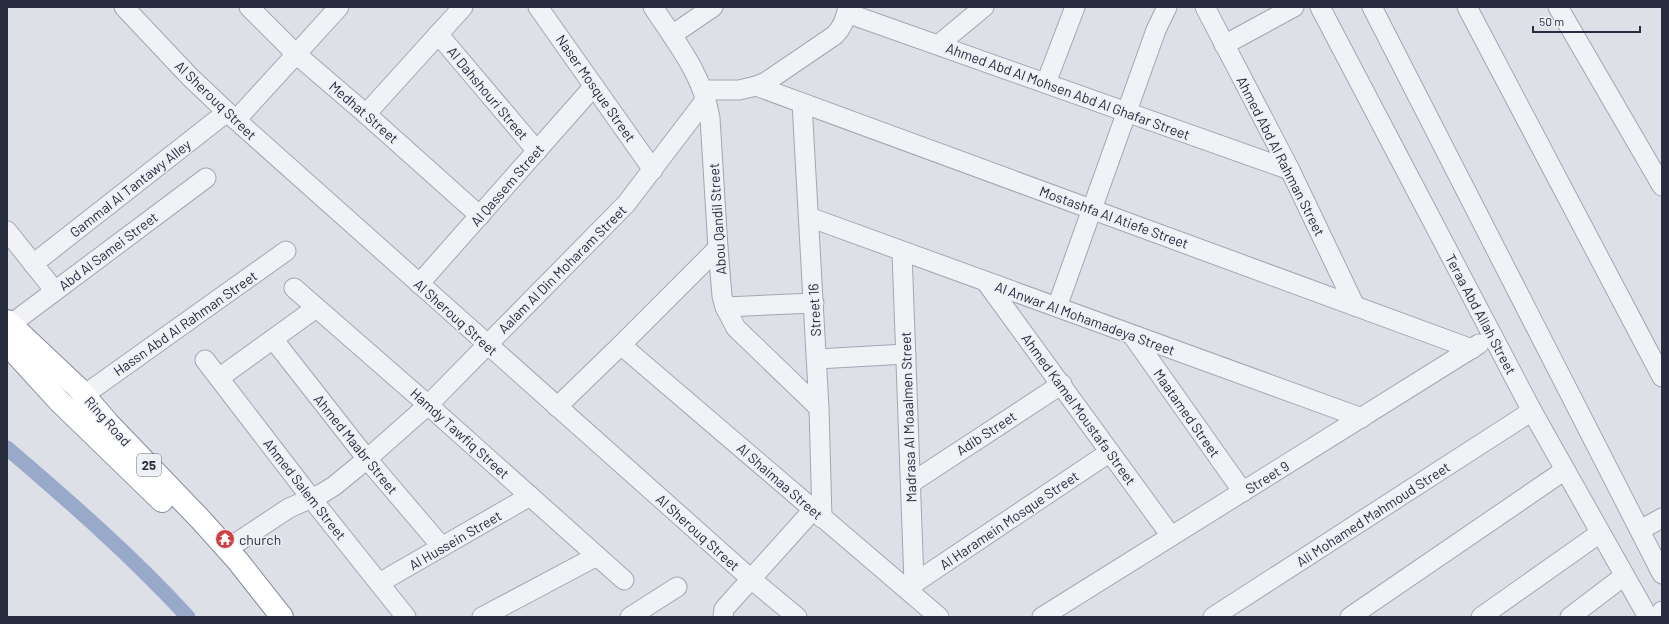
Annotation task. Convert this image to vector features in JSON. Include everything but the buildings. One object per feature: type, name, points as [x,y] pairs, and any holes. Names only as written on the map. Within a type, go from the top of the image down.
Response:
[{"type":"highway","name":"Ring Road","points":[[8,330],[54,379],[83,405],[108,423],[227,549],[282,617]]},
{"type":"highway","name":"Ring Road","points":[[83,405],[218,559],[265,617]]},
{"type":"street","name":"Al Sherouq Street","points":[[124,7],[190,77],[231,116],[557,407],[796,617]]},
{"type":"street","name":"Medhat Street","points":[[249,7],[296,54],[366,114],[480,216]]},
{"type":"street","name":"Gammal Al Tantawy Alley","points":[[33,264],[231,116],[296,54],[339,7]]},
{"type":"street","points":[[366,114],[463,7]]},
{"type":"street","name":"Naser Mosque Street","points":[[538,7],[653,170]]},
{"type":"street","name":"Abou Qandil Street","points":[[653,7],[693,68],[705,94],[710,118],[718,248],[722,296],[725,307],[730,318],[740,332],[820,408]]},
{"type":"street","points":[[672,36],[713,7]]},
{"type":"street","points":[[938,45],[984,7]]},
{"type":"street","points":[[1046,84],[1075,7]]},
{"type":"street","points":[[1057,307],[1156,30],[1167,7]]},
{"type":"street","name":"Ahmed Abd Al Rahman Street","points":[[1205,7],[1290,170],[1355,306]]},
{"type":"street","points":[[1224,45],[1294,7]]},
{"type":"street","name":"Teraa Abd Allah Street","points":[[1320,7],[1532,411],[1624,576],[1650,614]]},
{"type":"street","points":[[1372,7],[1662,574]]},
{"type":"street","points":[[1467,7],[1662,377]]},
{"type":"street","points":[[1558,7],[1662,186]]},
{"type":"street","points":[[705,94],[738,90],[766,82],[835,35],[845,22],[847,10]]},
{"type":"street","name":"Ahmed Abd Al Mohsen Abd Al Ghafar Street","points":[[847,10],[938,45],[1290,170]]},
{"type":"street","name":"Al Dahshouri Street","points":[[438,34],[537,151]]},
{"type":"street","name":"Al Qassem Street","points":[[419,284],[594,86]]},
{"type":"street","name":"Mostashfa Al Atiefe Street","points":[[756,86],[1472,349]]},
{"type":"street","name":"Aalam Al Din Moharam Street","points":[[227,549],[289,508],[328,491],[428,405],[626,204],[653,170],[705,94]]},
{"type":"street","name":"Street 16","points":[[802,103],[820,408],[817,514]]},
{"type":"street","name":"Abd Al Samei Street","points":[[8,330],[55,291],[206,178]]},
{"type":"street","name":"Al Anwar Al Mohamadeya Street","points":[[809,218],[1362,418]]},
{"type":"street","points":[[7,231],[55,291]]},
{"type":"street","points":[[557,407],[718,248]]},
{"type":"street","name":"Hassn Abd Al Rahman Street","points":[[83,405],[286,251]]},
{"type":"street","name":"Madrasa Al Moaalmen Street","points":[[902,252],[911,483],[910,586]]},
{"type":"street","name":"Ahmed Kamel Moustafa Street","points":[[986,282],[1172,536]]},
{"type":"street","name":"Hamdy Tawfiq Street","points":[[294,288],[624,580]]},
{"type":"street","points":[[725,307],[814,303]]},
{"type":"street","points":[[220,378],[316,308]]},
{"type":"street","name":"Maatamed Street","points":[[1132,335],[1243,492]]},
{"type":"street","name":"Street 9","points":[[1042,617],[1492,336]]},
{"type":"street","name":"Ahmed Maabr Street","points":[[273,340],[367,459],[442,547]]},
{"type":"street","name":"Al Shaimaa Street","points":[[621,345],[817,514],[910,586],[939,617]]},
{"type":"street","points":[[817,359],[906,354]]},
{"type":"street","name":"Ahmed Salem Street","points":[[205,360],[311,498],[406,617]]},
{"type":"street","name":"Adib Street","points":[[911,483],[1062,384]]},
{"type":"street","name":"Ali Mohamed Mahmoud Street","points":[[1213,617],[1532,411]]},
{"type":"street","name":"Al Haramein Mosque Street","points":[[910,586],[1110,452]]},
{"type":"street","points":[[1350,617],[1565,470]]},
{"type":"street","name":"Al Hussein Street","points":[[379,583],[530,496]]},
{"type":"street","points":[[723,617],[724,609],[751,579],[817,514]]},
{"type":"street","points":[[1640,530],[1662,518]]},
{"type":"street","points":[[1481,617],[1600,533]]},
{"type":"street","points":[[482,617],[597,556]]},
{"type":"street","points":[[1570,617],[1624,576]]},
{"type":"street","points":[[630,617],[677,587]]},
{"type":"waterway","points":[[7,448],[123,551],[188,617]]},
{"type":"place","name":"church","points":[[225,539]]}]
